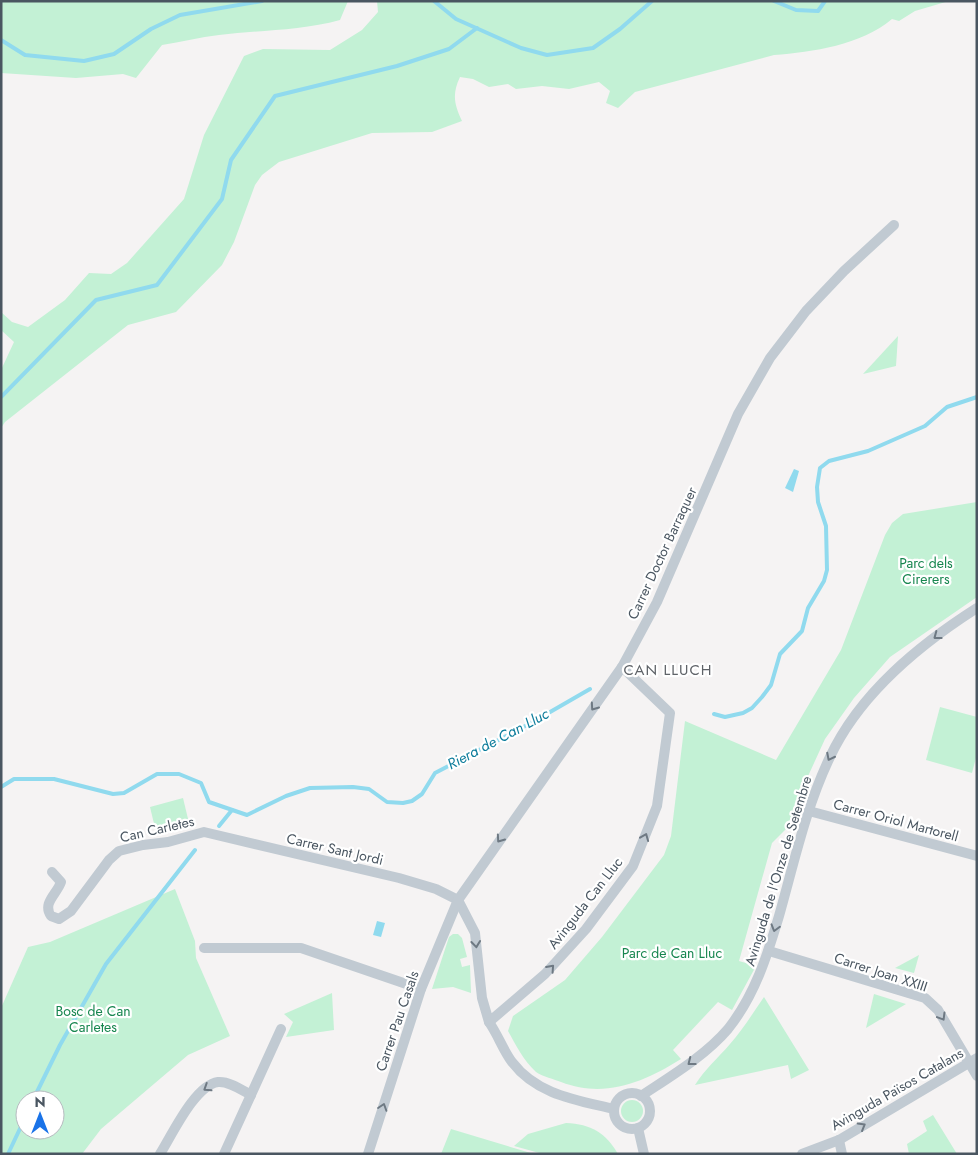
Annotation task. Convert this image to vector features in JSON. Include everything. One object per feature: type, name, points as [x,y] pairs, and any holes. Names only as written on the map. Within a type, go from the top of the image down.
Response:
[{"type":"street","name":"Carrer Doctor Barraquer","points":[[458,900],[622,667],[657,602],[738,414],[756,380],[806,310],[844,270],[894,225]]},
{"type":"street","name":"Avinguda de l'Onze de Setembre","points":[[641,1096],[689,1063],[728,1029],[759,978],[769,951],[809,811],[831,755],[868,700],[902,663],[977,608]]},
{"type":"street","name":"Avinguda Can Lluc","points":[[489,1022],[545,974],[586,930],[633,866],[657,806],[670,713],[622,667]]},
{"type":"street","name":"Carrer Oriol Martorell","points":[[809,811],[977,856]]},
{"type":"street","name":"Carrer Sant Jordi","points":[[204,832],[398,878],[436,889],[458,900]]},
{"type":"street","name":"Can Carletes","points":[[52,872],[61,882],[50,900],[48,908],[51,916],[60,919],[71,911],[109,860],[118,851],[168,842],[204,832]]},
{"type":"street","name":"Carrer Pau Casals","points":[[368,1154],[421,989],[458,900]]},
{"type":"street","points":[[458,900],[475,933],[482,998],[489,1022],[511,1061],[525,1077],[564,1098],[614,1109]]},
{"type":"street","points":[[204,948],[301,948],[421,989]]},
{"type":"street","name":"Carrer Joan XXIII","points":[[769,951],[925,998],[938,1010],[973,1060],[977,1076]]},
{"type":"street","points":[[224,1154],[281,1029]]},
{"type":"street","name":"Avinguda Països Catalans","points":[[802,1154],[839,1140],[973,1060]]},
{"type":"street","points":[[160,1154],[190,1105],[207,1087],[218,1082],[225,1082],[251,1095]]},
{"type":"street","points":[[636,1093],[641,1096],[649,1104],[650,1116],[647,1121],[638,1128],[632,1129],[621,1125],[614,1115],[614,1109],[619,1098],[636,1093]]},
{"type":"street","points":[[638,1128],[644,1154]]},
{"type":"street","points":[[839,1140],[842,1154]]},
{"type":"green space","points":[[1,1],[348,1],[340,20],[325,24],[234,33],[162,45],[136,78],[123,74],[76,78],[1,73]]},
{"type":"green space","points":[[377,1],[949,1],[915,11],[899,21],[892,19],[866,35],[836,46],[774,55],[635,92],[618,108],[606,103],[610,91],[599,82],[569,89],[542,86],[516,89],[508,84],[489,87],[473,79],[460,77],[455,99],[462,121],[432,132],[372,133],[279,162],[262,175],[255,185],[234,242],[222,265],[176,312],[128,325],[5,422],[1,428],[1,370],[14,342],[1,330],[1,312],[12,322],[28,327],[65,300],[89,273],[111,274],[127,263],[184,199],[204,135],[244,56],[263,49],[330,50],[362,30],[378,12]]},
{"type":"green space","points":[[898,336],[896,366],[863,374]]},
{"type":"green space","name":"Parc de Can Lluc","points":[[977,502],[977,597],[890,657],[854,698],[825,739],[793,809],[788,827],[772,843],[739,961],[756,966],[732,1010],[718,1002],[673,1050],[681,1059],[653,1075],[624,1086],[593,1089],[577,1087],[545,1077],[536,1072],[508,1031],[513,1016],[565,980],[602,937],[664,855],[671,836],[685,721],[776,760],[841,650],[885,535],[892,523],[903,514]]},
{"type":"green space","points":[[940,707],[977,717],[977,754],[972,773],[926,760]]},
{"type":"green space","points":[[183,798],[189,823],[156,832],[150,807]]},
{"type":"green space","name":"Bosc de Can Carletes","points":[[175,889],[195,941],[196,958],[230,1036],[188,1055],[101,1129],[82,1154],[1,1154],[1,1008],[28,947],[50,942]]},
{"type":"green space","points":[[453,934],[458,934],[462,938],[467,957],[460,959],[462,967],[470,965],[471,993],[453,987],[432,989],[449,937]]},
{"type":"green space","points":[[919,955],[914,973],[895,968]]},
{"type":"green space","points":[[332,993],[334,1030],[286,1037],[293,1022],[284,1014]]},
{"type":"green space","points":[[874,994],[906,1004],[866,1028]]},
{"type":"green space","points":[[764,997],[809,1070],[791,1079],[788,1065],[695,1085],[735,1038]]},
{"type":"green space","points":[[632,1100],[640,1103],[643,1111],[640,1119],[632,1122],[624,1119],[621,1111],[624,1103]]},
{"type":"green space","points":[[933,1115],[957,1154],[909,1154],[907,1144],[927,1131],[923,1121]]},
{"type":"green space","points":[[566,1123],[583,1125],[597,1131],[608,1140],[618,1154],[543,1154],[514,1146],[528,1134]]},
{"type":"green space","points":[[451,1129],[534,1154],[441,1154]]},
{"type":"water","points":[[794,469],[799,471],[793,492],[785,488]]},
{"type":"water","points":[[377,921],[385,923],[381,937],[373,935]]},
{"type":"waterway","points":[[1,40],[25,55],[84,61],[114,54],[151,29],[180,15],[262,1]]},
{"type":"waterway","points":[[434,1],[456,19],[521,48],[547,55],[593,48],[620,29],[652,1]]},
{"type":"waterway","points":[[774,1],[796,10],[818,11],[825,1]]},
{"type":"waterway","points":[[1,397],[96,300],[157,285],[222,199],[231,160],[275,96],[397,66],[449,49],[477,28]]},
{"type":"waterway","name":"Riera de Can Lluc","points":[[714,714],[725,717],[743,713],[752,708],[762,697],[771,685],[780,654],[802,631],[808,608],[824,581],[827,570],[826,526],[818,502],[817,487],[820,468],[829,461],[868,451],[925,426],[947,407],[977,397]]},
{"type":"waterway","name":"Riera de Can Lluc","points":[[1,787],[14,779],[54,779],[113,794],[124,793],[157,774],[179,774],[201,783],[209,802],[247,815],[286,796],[310,788],[353,787],[369,789],[387,802],[403,803],[412,801],[422,794],[435,773],[531,723],[590,689]]},
{"type":"waterway","points":[[219,826],[232,810]]},
{"type":"waterway","points":[[38,1090],[60,1045],[106,964],[195,850]]},
{"type":"waterway","points":[[8,1154],[15,1139]]},
{"type":"district","name":"CAN LLUCH","points":[[668,670]]},
{"type":"park label","name":"Parc dels Cirerers","points":[[926,572]]}]
